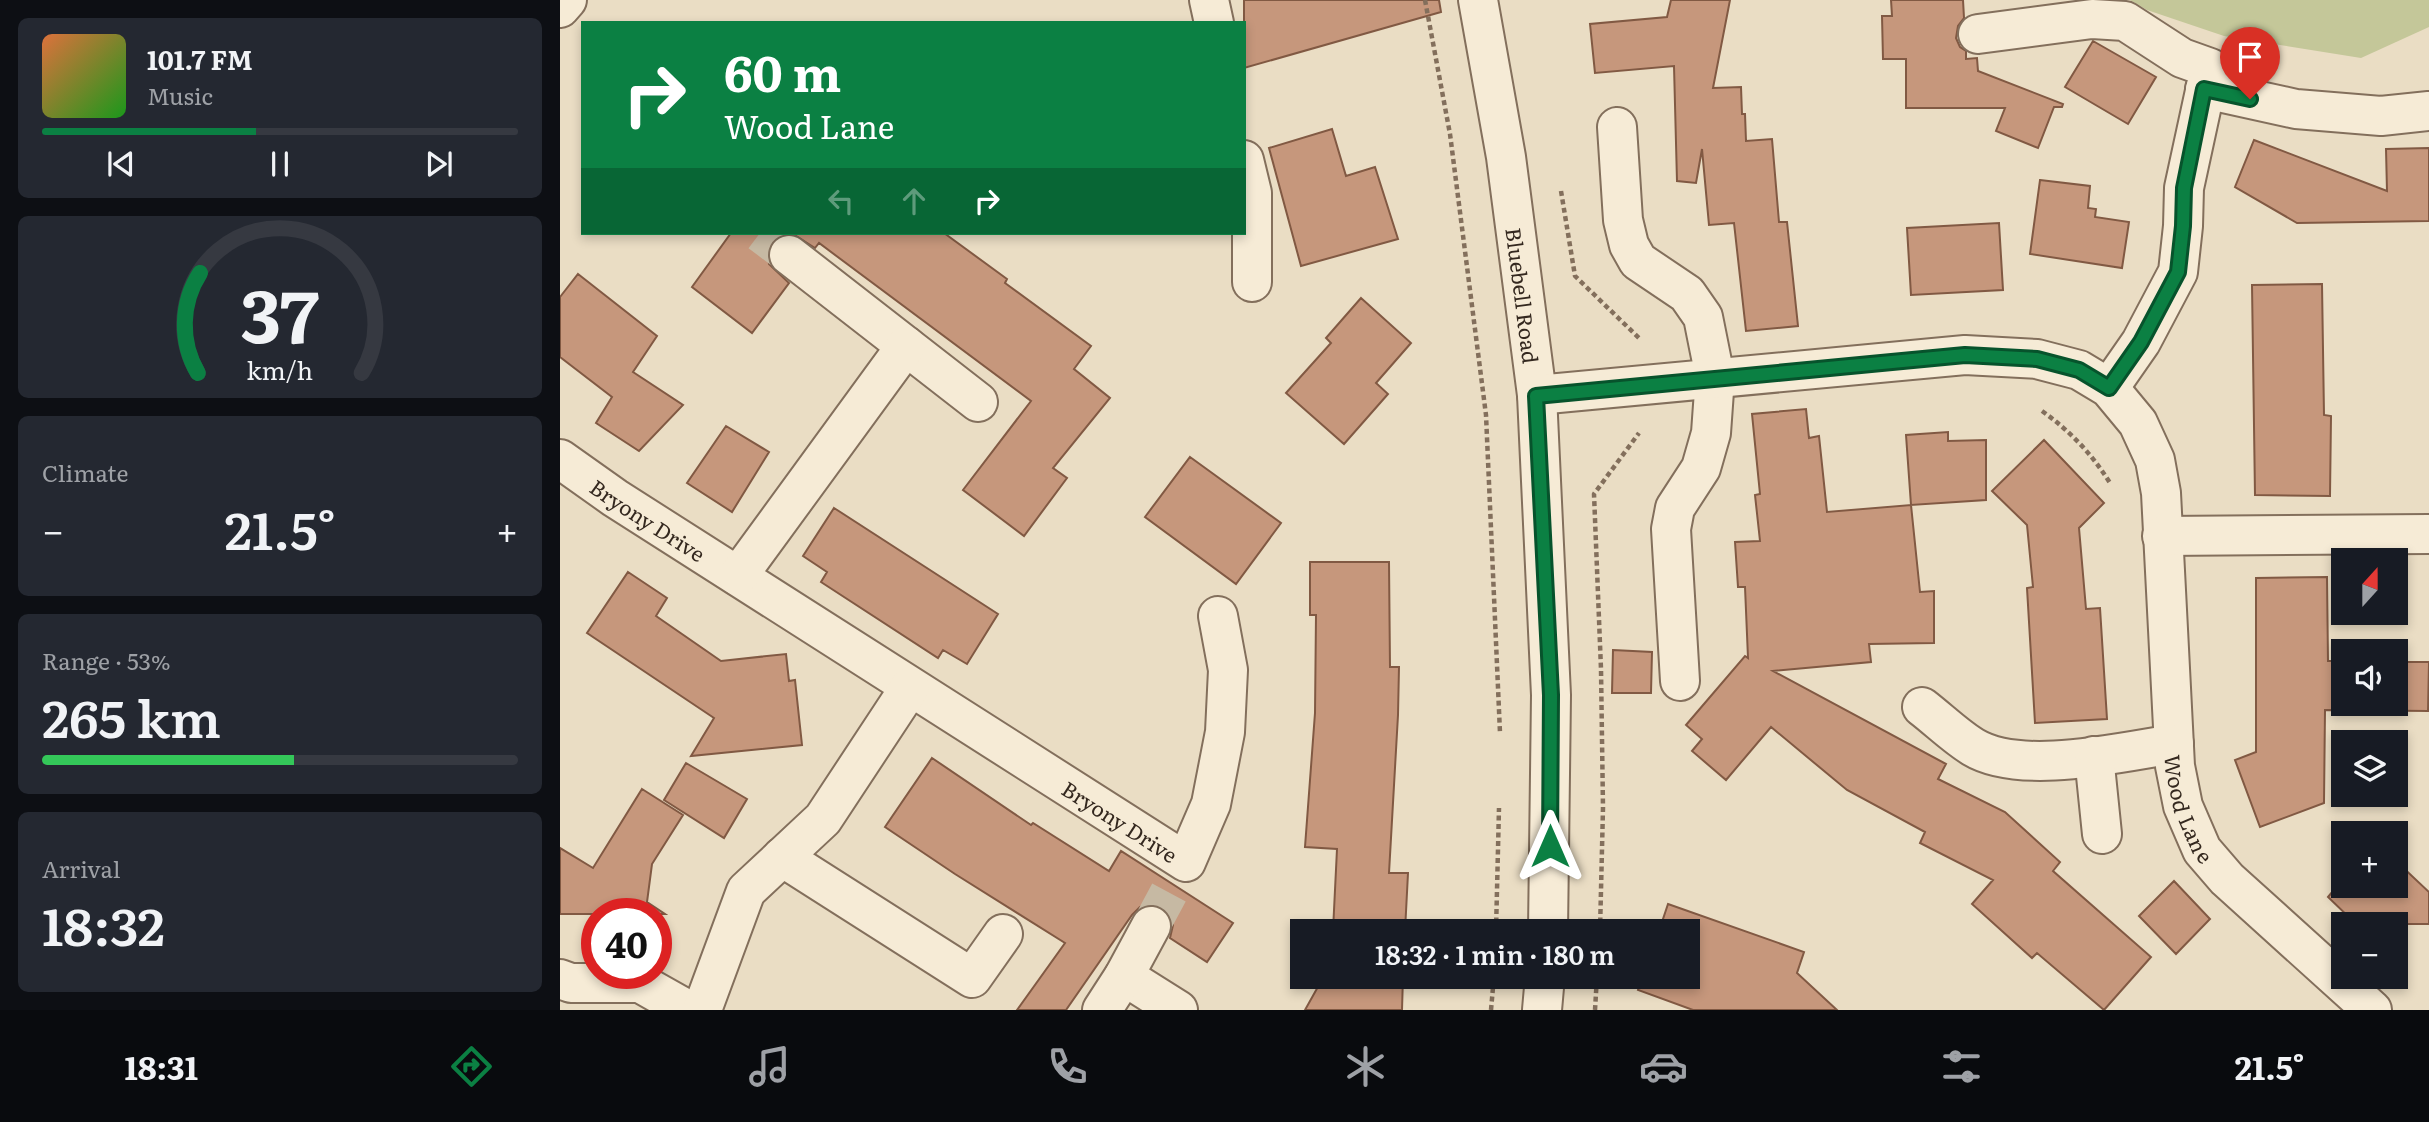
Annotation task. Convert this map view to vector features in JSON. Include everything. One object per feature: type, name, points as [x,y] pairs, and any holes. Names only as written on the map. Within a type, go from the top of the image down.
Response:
[{"type":"street","points":[[560,8],[566,0]]},
{"type":"street","points":[[1209,0],[1214,21]]},
{"type":"street","name":"Bluebell Road","points":[[1478,0],[1506,157],[1536,396],[1551,695],[1548,919]]},
{"type":"street","points":[[1978,34],[2092,19],[2124,22],[2182,58],[2207,79],[2296,109],[2381,116],[2429,111]]},
{"type":"street","points":[[2109,388],[2141,342],[2178,272],[2184,188],[2207,79]]},
{"type":"street","points":[[1617,127],[1623,220],[1629,245],[1638,261],[1687,294],[1703,317],[1715,377],[1712,433],[1702,468],[1675,508],[1671,529],[1680,681]]},
{"type":"street","points":[[1246,168],[1252,192],[1252,282]]},
{"type":"street","points":[[789,255],[978,402]]},
{"type":"street","points":[[738,576],[906,346]]},
{"type":"street","name":"Wood Lane","points":[[1536,396],[1965,355],[2037,359],[2079,370],[2109,388],[2138,423],[2155,460],[2161,493],[2174,744],[2183,806],[2202,850],[2228,879],[2372,1010]]},
{"type":"street","name":"Bryony Drive","points":[[560,459],[615,498],[910,687],[1180,873],[1212,804],[1226,732],[1228,670],[1218,615]]},
{"type":"street","points":[[2162,536],[2429,534]]},
{"type":"street","points":[[702,1010],[746,891],[823,819],[910,687]]},
{"type":"street","points":[[1922,707],[1975,748],[2006,758],[2043,761],[2174,744]]},
{"type":"street","points":[[2094,755],[2102,834]]},
{"type":"street","points":[[782,857],[972,978],[1003,934]]},
{"type":"street","points":[[1101,1010],[1124,976],[1151,926]]},
{"type":"street","points":[[1124,976],[1178,1010]]},
{"type":"street","points":[[560,979],[571,983],[640,983],[688,1010]]},
{"type":"street","points":[[1542,1010],[1544,989]]},
{"type":"path","points":[[1425,0],[1450,134],[1486,415],[1501,739]]},
{"type":"path","points":[[1600,919],[1601,669],[1594,494],[1652,416],[1648,384]]},
{"type":"path","points":[[2038,408],[2066,428],[2098,464],[2112,485]]},
{"type":"path","points":[[1496,919],[1499,807]]},
{"type":"path","points":[[1491,1010],[1493,989]]},
{"type":"path","points":[[1595,1010],[1596,989]]},
{"type":"green space","points":[[2130,0],[2429,0],[2429,27],[2361,58],[2224,36],[2147,10]]},
{"type":"building","points":[[1244,0],[1439,0],[1441,12],[1246,67]]},
{"type":"building","points":[[1671,0],[1730,0],[1713,88],[1741,87],[1746,141],[1772,139],[1779,222],[1787,222],[1798,326],[1746,331],[1734,223],[1709,225],[1702,149],[1696,183],[1677,181],[1674,66],[1595,73],[1590,24],[1667,17]]},
{"type":"building","points":[[1891,0],[1963,0],[1964,18],[1958,26],[1956,38],[1960,47],[1966,51],[1966,59],[1977,58],[1978,71],[2063,104],[2062,107],[2054,107],[2038,148],[1996,131],[2005,108],[1906,108],[1906,59],[1883,59],[1882,16],[1892,16]]},
{"type":"building","points":[[2093,41],[2156,77],[2128,124],[2065,87]]},
{"type":"building","points":[[1332,129],[1346,176],[1375,167],[1398,239],[1301,266],[1269,148]]},
{"type":"building","points":[[2254,140],[2387,191],[2386,149],[2429,148],[2429,221],[2297,223],[2235,187]]},
{"type":"building","points":[[2040,180],[2090,186],[2088,208],[2096,209],[2095,217],[2129,222],[2122,268],[2030,254]]},
{"type":"building","points":[[1999,223],[2003,290],[1911,295],[1907,228]]},
{"type":"building","points":[[730,235],[780,235],[772,241],[768,251],[769,264],[789,283],[752,333],[692,287]]},
{"type":"building","points":[[795,235],[947,235],[1007,279],[1005,283],[1091,346],[1074,369],[1110,398],[1053,468],[1067,478],[1024,536],[963,490],[1031,401],[819,243],[815,248]]},
{"type":"building","points":[[578,274],[657,336],[633,372],[683,405],[639,451],[596,423],[612,397],[560,357],[560,297]]},
{"type":"building","points":[[2322,284],[2324,415],[2331,416],[2330,496],[2255,495],[2252,285]]},
{"type":"building","points":[[1361,298],[1411,343],[1376,383],[1388,394],[1344,444],[1286,393],[1331,343],[1326,338]]},
{"type":"building","points":[[1806,409],[1809,438],[1819,436],[1827,512],[1911,505],[1920,592],[1934,591],[1934,643],[1869,644],[1871,662],[1773,671],[1946,764],[1938,779],[2005,812],[2060,862],[2053,871],[2151,957],[2104,1010],[2037,953],[2032,958],[1972,904],[1993,880],[1920,843],[1925,832],[1847,790],[1771,727],[1726,780],[1692,751],[1702,739],[1686,725],[1745,656],[1748,658],[1745,587],[1738,587],[1735,542],[1760,541],[1755,495],[1760,494],[1752,414]]},
{"type":"building","points":[[726,426],[769,452],[732,512],[687,483]]},
{"type":"building","points":[[1948,432],[1948,441],[1986,440],[1986,500],[1911,505],[1906,435]]},
{"type":"building","points":[[2044,440],[2104,503],[2079,528],[2086,609],[2100,608],[2107,719],[2035,723],[2027,588],[2033,587],[2027,525],[1992,491]]},
{"type":"building","points":[[1190,457],[1281,523],[1236,584],[1145,517]]},
{"type":"building","points":[[834,508],[998,614],[967,664],[943,650],[938,658],[821,582],[827,572],[803,556]]},
{"type":"building","points":[[1310,562],[1389,562],[1390,667],[1399,667],[1389,873],[1408,873],[1406,919],[1334,919],[1337,849],[1305,847],[1315,713],[1316,615],[1310,615]]},
{"type":"building","points":[[628,572],[667,598],[656,616],[721,661],[786,654],[789,681],[795,680],[802,745],[691,756],[714,718],[587,633]]},
{"type":"building","points":[[2327,577],[2328,661],[2331,661],[2331,710],[2325,710],[2324,803],[2260,827],[2235,760],[2256,752],[2256,578]]},
{"type":"building","points":[[1613,650],[1652,652],[1651,693],[1612,693]]},
{"type":"building","points":[[2408,662],[2429,662],[2428,711],[2408,711]]},
{"type":"building","points":[[932,758],[1031,825],[1033,823],[1109,871],[1121,851],[1233,923],[1207,962],[1170,938],[1173,925],[1170,915],[1162,907],[1151,904],[1140,907],[1066,1010],[1017,1010],[1065,943],[885,827]]},
{"type":"building","points":[[686,763],[747,799],[724,838],[664,800]]},
{"type":"building","points":[[642,789],[683,815],[652,864],[648,898],[581,898],[581,914],[560,914],[560,848],[593,868]]},
{"type":"building","points":[[2408,872],[2429,892],[2429,924],[2408,924],[2408,912],[2344,912],[2328,897],[2331,893],[2331,898],[2408,898]]},
{"type":"building","points":[[2174,881],[2210,919],[2176,954],[2139,916]]},
{"type":"building","points":[[1668,904],[1804,952],[1797,973],[1837,1010],[1693,1010],[1638,990],[1700,989],[1700,919],[1663,919]]},
{"type":"building","points":[[1317,989],[1403,989],[1402,1010],[1305,1010]]},
{"type":"tunnel","points":[[763,235],[789,255]]},
{"type":"tunnel","points":[[1151,926],[1173,885]]},
{"type":"route","points":[[1550,846],[1551,695],[1536,396],[1965,355],[2037,359],[2079,370],[2109,388],[2141,342],[2178,272],[2184,188],[2204,89],[2250,99]]}]
